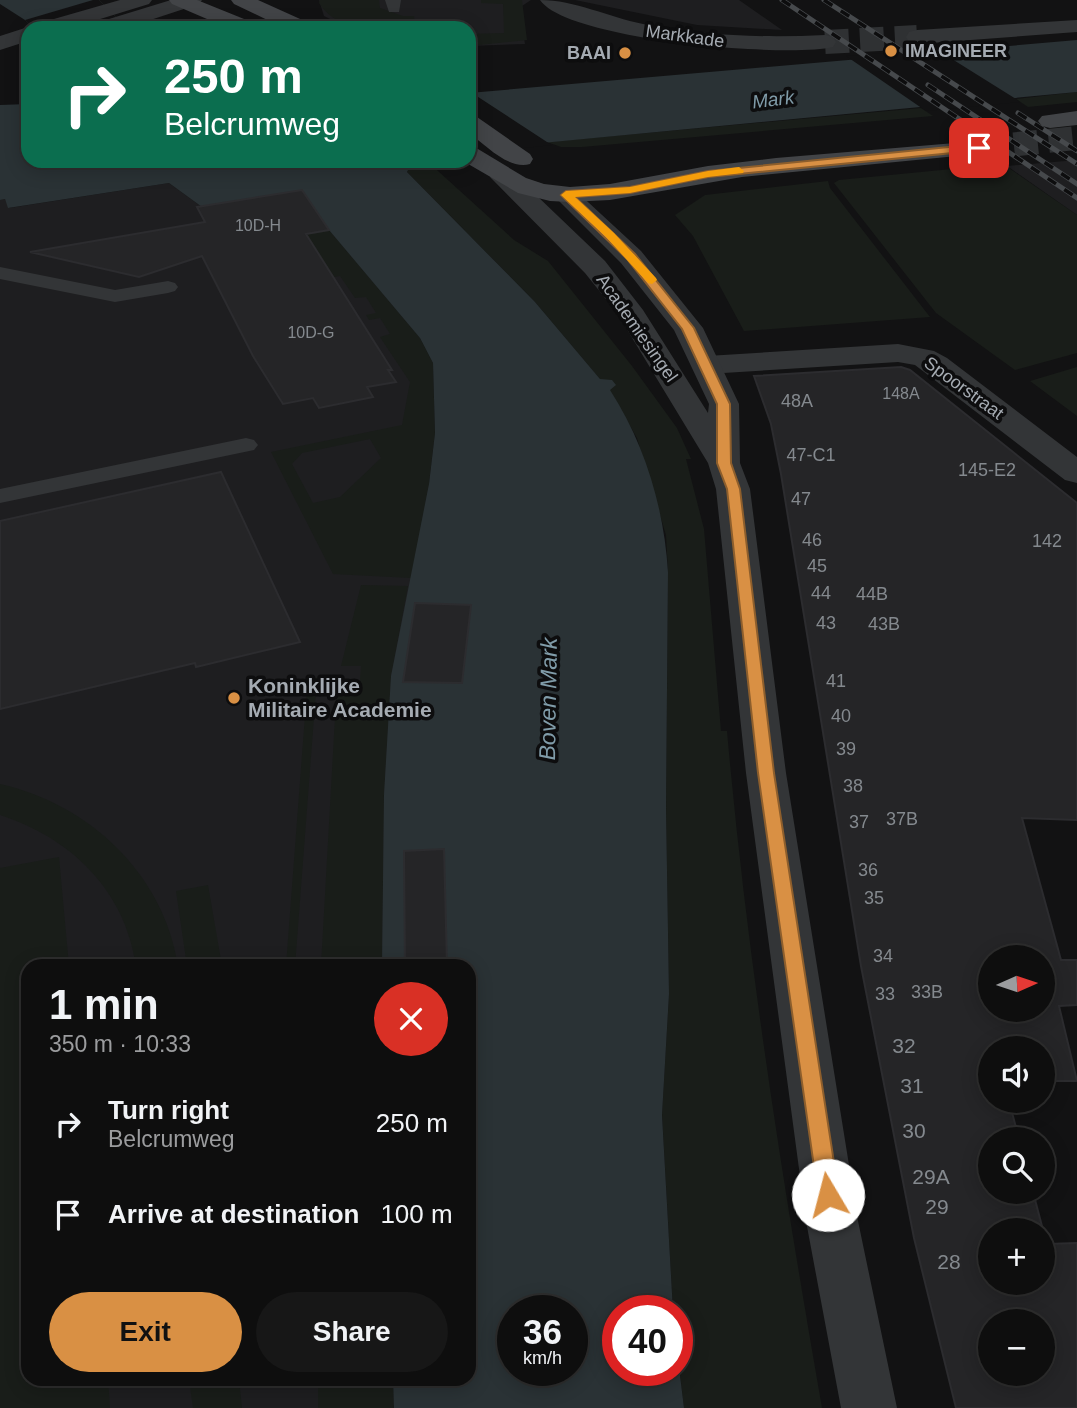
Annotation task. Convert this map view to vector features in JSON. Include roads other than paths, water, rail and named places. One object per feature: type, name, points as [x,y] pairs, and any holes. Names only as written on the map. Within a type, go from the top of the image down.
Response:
[{"type":"main road","points":[[241,0],[286,21]]},
{"type":"main road","points":[[186,1],[230,21]]},
{"type":"main road","points":[[1050,121],[1077,118]]},
{"type":"main road","name":"Academiesingel","points":[[476,131],[506,169],[532,189],[556,186]]},
{"type":"main road","points":[[556,186],[604,172],[773,149],[954,131]]},
{"type":"main road","points":[[556,186],[630,190],[708,174],[979,148]]},
{"type":"main road","name":"Academiesingel","points":[[476,157],[506,169]]},
{"type":"street","points":[[112,20],[142,0]]},
{"type":"street","name":"Markkade","points":[[550,0],[587,17],[672,37],[747,44],[825,42]]},
{"type":"street","points":[[112,20],[186,1]]},
{"type":"street","points":[[917,37],[1077,26]]},
{"type":"street","points":[[0,43],[21,36]]},
{"type":"street","points":[[0,60],[21,53]]},
{"type":"street","name":"Academiesingel","points":[[506,169],[595,267],[629,310],[724,463],[733,489],[766,773],[830,1208],[869,1408]]},
{"type":"street","name":"Academiesingel","points":[[556,186],[624,249],[688,328],[724,404],[724,463]]},
{"type":"street","name":"Spoorstraat","points":[[707,365],[886,353],[923,357],[936,364],[1077,473]]},
{"type":"lane","points":[[0,273],[115,296],[168,286]]},
{"type":"lane","points":[[0,496],[246,445]]},
{"type":"water","points":[[0,0],[99,0],[120,21],[26,21],[0,4]]},
{"type":"water","name":"Mark","points":[[1077,40],[1077,92],[476,149],[476,92]]},
{"type":"water","name":"Boven Mark","points":[[21,104],[21,168],[409,168],[407,172],[535,302],[600,379],[612,380],[616,385],[610,390],[633,432],[651,477],[662,524],[668,572],[666,808],[669,994],[662,1115],[672,1295],[602,1295],[602,1386],[681,1386],[684,1408],[394,1408],[393,1386],[476,1386],[476,959],[382,959],[384,795],[391,676],[429,484],[435,433],[433,363],[420,338],[329,230],[301,190],[202,207],[169,183],[8,208],[5,199],[0,200],[0,105]]},
{"type":"tunnel","points":[[825,42],[917,37]]},
{"type":"tunnel","points":[[979,148],[1076,138]]},
{"type":"railway","points":[[782,0],[1077,198]]},
{"type":"railway","points":[[824,0],[1077,164]]},
{"type":"railway","points":[[928,85],[1077,184]]},
{"type":"railway","points":[[1018,113],[1077,151]]},
{"type":"place","name":"IMAGINEER","points":[[891,51]]},
{"type":"place","name":"BAAI","points":[[625,53]]},
{"type":"place","name":"Koninklijke Militaire Academie","points":[[234,698]]}]
